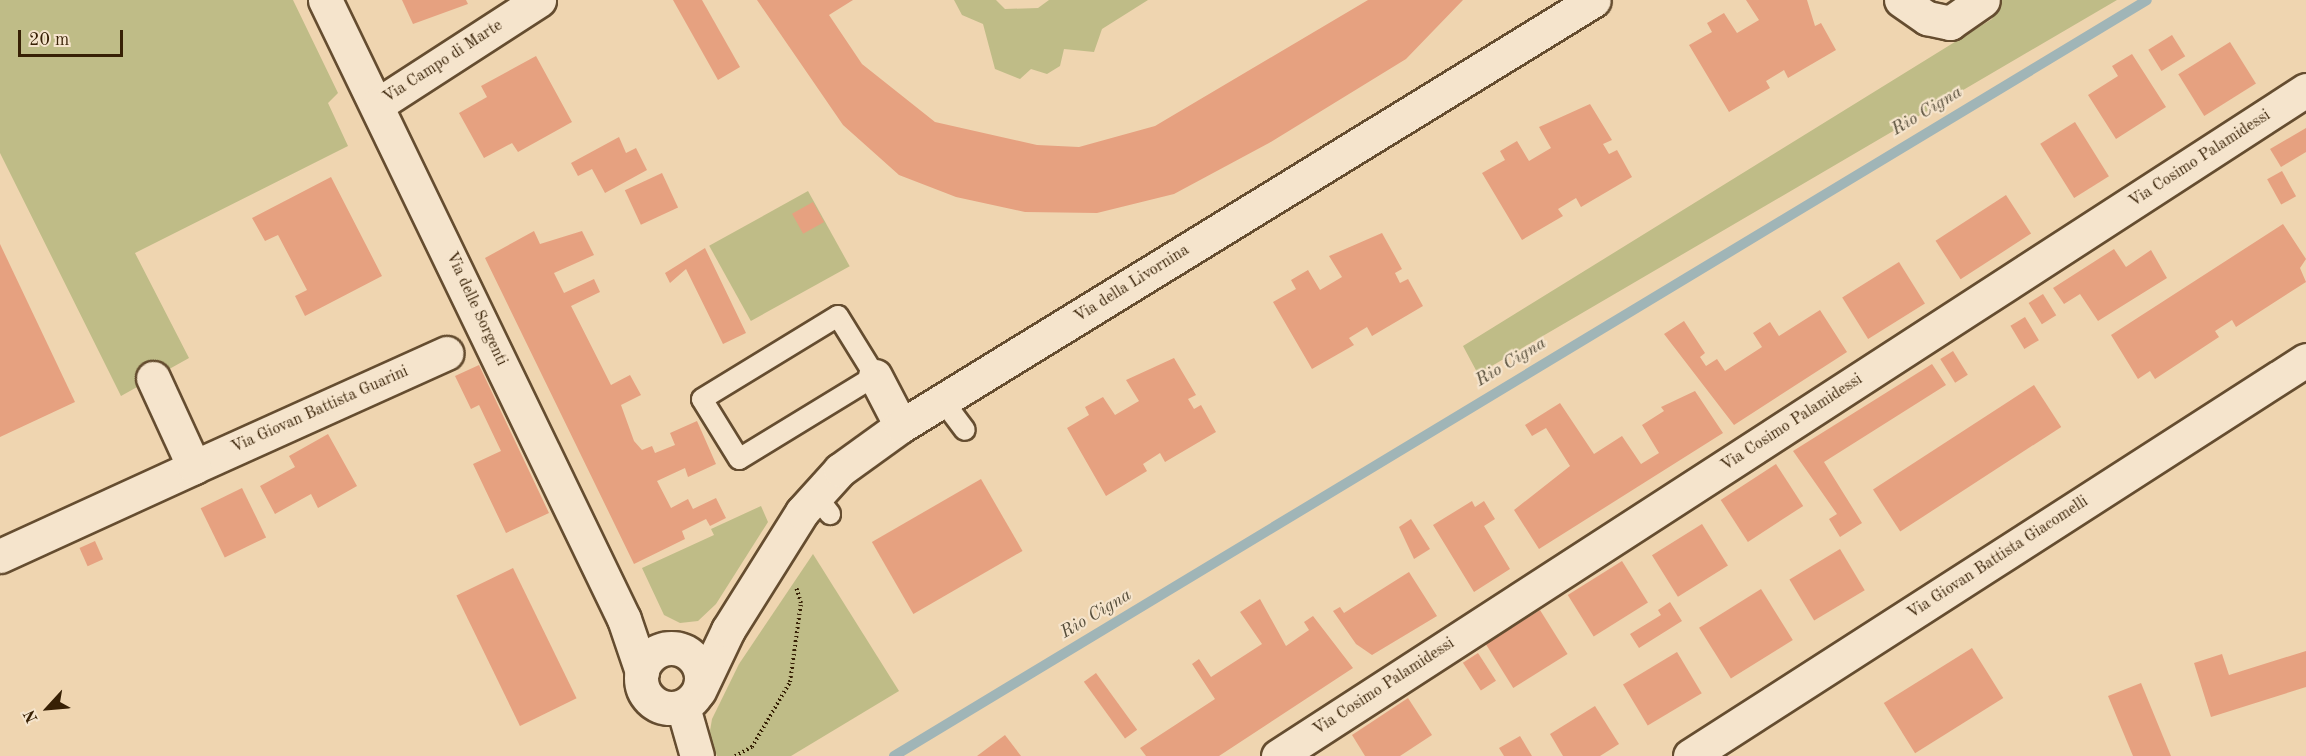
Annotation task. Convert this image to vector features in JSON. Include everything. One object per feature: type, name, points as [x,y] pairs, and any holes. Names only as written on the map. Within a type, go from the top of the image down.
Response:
[{"type":"street","name":"Via delle Sorgenti","points":[[325,0],[624,619],[660,656],[698,664],[691,699]]},
{"type":"street","name":"Via Campo di Marte","points":[[377,105],[539,0]]},
{"type":"street","points":[[1901,0],[1927,18],[1950,23],[1983,0]]},
{"type":"street","name":"Via della Livornina","points":[[691,699],[728,630],[782,544],[823,505],[840,470],[901,426],[1589,1]]},
{"type":"street","name":"Via Cosimo Palamidessi","points":[[1278,756],[2306,90]]},
{"type":"street","name":"Via Giovan Battista Guarini","points":[[0,556],[447,353]]},
{"type":"street","name":"Via Giovan Battista Giacomelli","points":[[1690,756],[2306,360]]},
{"type":"street","points":[[875,376],[901,426]]},
{"type":"street","points":[[153,378],[194,467]]},
{"type":"street","points":[[698,756],[691,699],[665,708],[651,701],[660,656],[728,630]]},
{"type":"lane","points":[[838,316],[875,376],[739,459],[702,399],[838,316]]},
{"type":"lane","points":[[943,400],[965,430]]},
{"type":"path","points":[[735,756],[752,747],[790,682],[801,603],[782,544]]},
{"type":"shaded area","points":[[0,0],[293,0],[338,93],[328,103],[348,146],[135,253],[189,358],[121,396],[0,153]]},
{"type":"shaded area","points":[[954,0],[996,0],[1005,9],[1038,8],[1049,0],[1148,0],[1102,29],[1094,52],[1064,49],[1060,66],[1047,74],[1031,69],[1020,79],[995,69],[983,24],[962,15]]},
{"type":"shaded area","points":[[1999,0],[2117,0],[1478,374],[1463,346],[1992,19]]},
{"type":"shaded area","points":[[808,191],[850,266],[751,321],[709,246]]},
{"type":"shaded area","points":[[761,506],[768,522],[716,604],[698,621],[680,623],[664,615],[642,568],[714,535],[711,529]]},
{"type":"shaded area","points":[[813,554],[899,691],[791,756],[717,756],[709,737],[712,719],[739,664]]},
{"type":"building","points":[[402,0],[466,0],[468,4],[413,24]]},
{"type":"building","points":[[673,0],[702,0],[740,67],[718,80]]},
{"type":"building","points":[[757,0],[853,0],[829,15],[862,64],[935,122],[1037,145],[1079,147],[1155,126],[1368,0],[1463,0],[1406,59],[1269,143],[1174,194],[1097,213],[1025,212],[956,197],[899,175],[843,125]]},
{"type":"building","points":[[1746,0],[1807,0],[1815,26],[1821,23],[1836,50],[1788,78],[1784,70],[1766,81],[1770,88],[1729,112],[1689,45],[1712,32],[1707,23],[1724,13],[1737,33],[1759,20]]},
{"type":"building","points":[[2172,35],[2185,56],[2162,71],[2148,50]]},
{"type":"building","points":[[2230,42],[2256,84],[2204,116],[2178,74]]},
{"type":"building","points":[[2132,54],[2166,107],[2116,139],[2088,95],[2118,76],[2112,66]]},
{"type":"building","points":[[536,56],[572,122],[518,152],[512,143],[484,158],[459,113],[487,97],[481,86]]},
{"type":"building","points":[[1590,104],[1612,140],[1603,144],[1609,154],[1617,150],[1632,177],[1581,207],[1576,198],[1558,209],[1563,216],[1522,240],[1482,173],[1505,160],[1500,151],[1517,141],[1529,161],[1551,148],[1539,127]]},
{"type":"building","points":[[2075,122],[2109,176],[2074,198],[2040,144]]},
{"type":"building","points":[[2306,128],[2306,152],[2281,167],[2270,149]]},
{"type":"building","points":[[619,137],[626,153],[636,148],[647,170],[605,193],[592,169],[578,176],[571,163]]},
{"type":"building","points":[[2282,171],[2296,196],[2281,205],[2267,179]]},
{"type":"building","points":[[662,173],[678,207],[641,225],[625,190]]},
{"type":"building","points":[[331,177],[382,276],[305,316],[295,296],[307,290],[278,235],[265,241],[252,218]]},
{"type":"building","points":[[2006,195],[2031,234],[1961,279],[1936,241]]},
{"type":"building","points":[[813,202],[824,222],[803,234],[792,214]]},
{"type":"building","points":[[2283,224],[2306,259],[2300,268],[2306,282],[2236,327],[2232,320],[2215,331],[2219,337],[2155,379],[2150,371],[2138,379],[2111,335]]},
{"type":"building","points":[[534,231],[540,244],[582,231],[594,255],[554,273],[564,293],[594,279],[600,292],[571,306],[611,385],[630,375],[641,395],[621,405],[634,441],[642,450],[652,446],[655,453],[675,445],[670,433],[697,421],[716,464],[688,477],[685,468],[657,481],[671,508],[688,499],[693,509],[716,498],[726,518],[710,526],[706,519],[682,531],[685,539],[634,564],[485,258]]},
{"type":"building","points":[[1382,233],[1402,269],[1395,273],[1400,283],[1408,279],[1423,306],[1372,336],[1367,327],[1349,338],[1354,345],[1312,369],[1273,302],[1296,289],[1291,280],[1308,270],[1320,290],[1342,277],[1329,256]]},
{"type":"building","points":[[0,244],[75,402],[0,437]]},
{"type":"building","points":[[705,248],[746,333],[723,344],[686,269],[670,283],[665,273]]},
{"type":"building","points":[[2114,249],[2126,267],[2151,250],[2167,278],[2098,321],[2080,294],[2064,304],[2053,288]]},
{"type":"building","points":[[1899,262],[1925,304],[1868,339],[1842,298]]},
{"type":"building","points":[[2043,294],[2056,315],[2042,324],[2029,303]]},
{"type":"building","points":[[1820,310],[1847,352],[1734,425],[1664,334],[1684,321],[1705,353],[1700,357],[1706,366],[1717,359],[1725,371],[1762,347],[1753,333],[1770,322],[1779,336]]},
{"type":"building","points":[[2025,317],[2039,340],[2024,349],[2010,326]]},
{"type":"building","points":[[1953,351],[1968,375],[1955,383],[1940,359]]},
{"type":"building","points":[[1174,358],[1196,395],[1188,399],[1194,409],[1201,405],[1216,432],[1165,462],[1160,453],[1143,464],[1147,471],[1106,496],[1067,428],[1089,415],[1085,407],[1103,397],[1115,415],[1139,401],[1126,380]]},
{"type":"building","points":[[1932,364],[1946,385],[1824,462],[1862,523],[1840,537],[1829,519],[1837,514],[1793,451]]},
{"type":"building","points":[[479,365],[549,513],[506,533],[473,464],[501,451],[479,405],[471,409],[455,376]]},
{"type":"building","points":[[2034,385],[2061,427],[1900,532],[1873,490]]},
{"type":"building","points":[[1695,391],[1723,433],[1539,549],[1514,510],[1570,466],[1546,428],[1532,436],[1525,425],[1560,403],[1594,454],[1622,436],[1641,464],[1659,453],[1642,425],[1664,411],[1661,407]]},
{"type":"building","points":[[328,434],[357,486],[318,508],[311,494],[275,514],[260,486],[295,467],[289,456]]},
{"type":"building","points":[[1776,464],[1803,506],[1748,542],[1721,500]]},
{"type":"building","points":[[981,479],[1022,551],[913,614],[872,542]]},
{"type":"building","points":[[242,488],[266,537],[225,558],[201,508]]},
{"type":"building","points":[[1472,501],[1475,507],[1484,501],[1495,519],[1484,526],[1510,569],[1474,592],[1433,525]]},
{"type":"building","points":[[1411,519],[1430,549],[1414,559],[1399,527]]},
{"type":"building","points":[[1702,524],[1728,566],[1678,597],[1652,555]]},
{"type":"building","points":[[95,541],[103,559],[88,566],[79,548]]},
{"type":"building","points":[[1840,549],[1865,590],[1814,621],[1789,579]]},
{"type":"building","points":[[1622,561],[1648,603],[1594,636],[1568,595]]},
{"type":"building","points":[[513,568],[577,698],[520,726],[456,596]]},
{"type":"building","points":[[1409,572],[1437,616],[1372,655],[1356,644],[1333,611],[1340,607],[1344,613]]},
{"type":"building","points":[[1761,589],[1793,640],[1731,679],[1699,628]]},
{"type":"building","points":[[1260,599],[1286,646],[1309,630],[1304,622],[1313,616],[1353,668],[1219,756],[1146,756],[1140,748],[1215,699],[1192,664],[1199,659],[1211,677],[1262,644],[1240,612]]},
{"type":"building","points":[[1670,602],[1682,621],[1639,648],[1630,634],[1661,615],[1658,610]]},
{"type":"building","points":[[1540,610],[1568,654],[1513,688],[1486,644]]},
{"type":"building","points":[[1972,648],[2003,698],[1915,753],[1884,703]]},
{"type":"building","points":[[2306,651],[2306,687],[2211,717],[2194,663],[2222,654],[2229,675]]},
{"type":"building","points":[[1677,652],[1702,693],[1648,726],[1623,684]]},
{"type":"building","points":[[1478,653],[1496,681],[1481,690],[1463,663]]},
{"type":"building","points":[[1096,673],[1137,730],[1125,738],[1084,682]]},
{"type":"building","points":[[2141,683],[2171,756],[2133,756],[2108,696]]},
{"type":"building","points":[[1408,698],[1432,735],[1400,756],[1365,756],[1352,735]]},
{"type":"building","points":[[1595,706],[1619,744],[1600,756],[1563,756],[1550,734]]},
{"type":"building","points":[[1005,735],[1021,756],[977,756]]},
{"type":"building","points":[[1520,736],[1532,756],[1504,756],[1499,748]]},
{"type":"waterway","name":"Rio Cigna","points":[[894,756],[2147,0]]}]
